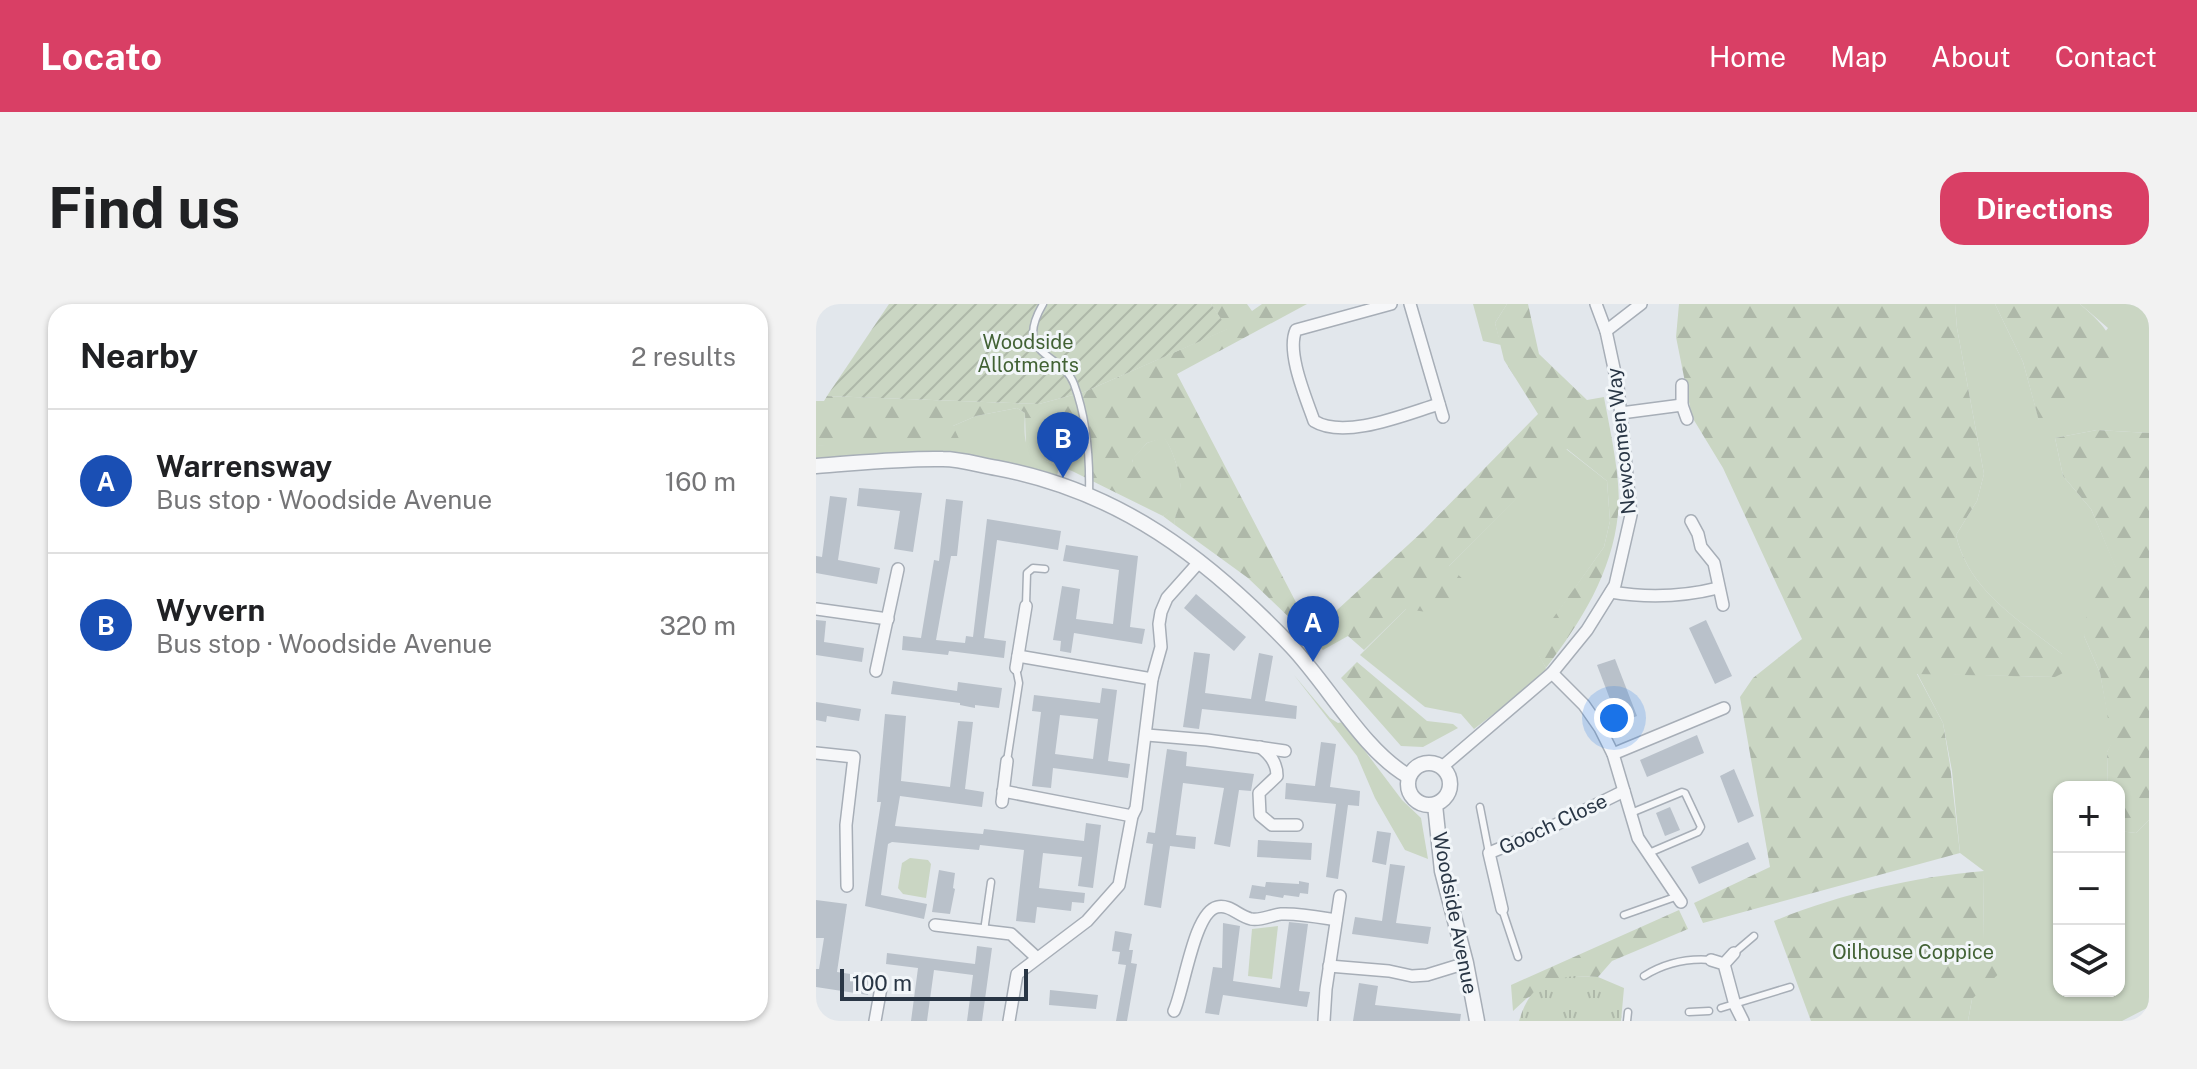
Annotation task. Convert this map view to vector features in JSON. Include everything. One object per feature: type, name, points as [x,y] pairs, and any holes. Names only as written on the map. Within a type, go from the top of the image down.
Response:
[{"type":"street","points":[[1391,304],[1296,330],[1292,339],[1294,353],[1314,421],[1324,427],[1341,429],[1439,404]]},
{"type":"street","points":[[1410,304],[1443,417]]},
{"type":"street","name":"Newcomen Way","points":[[1442,767],[1552,673],[1587,630],[1615,585],[1631,515],[1621,413],[1606,331],[1596,304]]},
{"type":"street","points":[[1606,331],[1641,304]]},
{"type":"street","points":[[1682,385],[1682,405],[1687,419]]},
{"type":"street","points":[[1621,413],[1682,405]]},
{"type":"street","name":"Woodside Avenue","points":[[816,466],[946,459],[1027,474],[1089,494],[1154,527],[1242,596],[1320,679],[1370,745],[1383,759],[1408,776],[1409,791],[1415,801],[1427,806],[1443,800],[1450,788],[1442,767]]},
{"type":"street","points":[[1691,521],[1701,547],[1714,563],[1723,605]]},
{"type":"street","points":[[1698,534],[1711,527]]},
{"type":"street","points":[[1009,1021],[1017,974],[1087,921],[1119,885],[1136,808],[1152,679],[1161,647],[1161,612],[1167,598],[1200,561]]},
{"type":"street","points":[[876,671],[898,569]]},
{"type":"street","points":[[1611,592],[1642,597],[1718,588]]},
{"type":"street","points":[[1026,606],[1017,662],[1152,679]]},
{"type":"street","points":[[816,609],[888,619]]},
{"type":"street","points":[[1552,673],[1584,705],[1613,754],[1638,838],[1680,899]]},
{"type":"street","points":[[1613,754],[1724,708]]},
{"type":"street","points":[[1147,735],[1285,751]]},
{"type":"street","points":[[1260,746],[1277,769],[1277,776],[1259,793],[1260,815],[1272,825],[1297,825]]},
{"type":"street","points":[[816,753],[854,757],[846,825],[847,886]]},
{"type":"street","points":[[1007,761],[1002,797],[1132,816]]},
{"type":"street","points":[[1408,776],[1412,770],[1427,763],[1442,767]]},
{"type":"street","name":"Gooch Close","points":[[1502,909],[1489,853],[1545,830],[1624,791]]},
{"type":"street","name":"Woodside Avenue","points":[[1435,805],[1442,871],[1466,963],[1477,1021]]},
{"type":"street","points":[[1324,1021],[1340,896]]},
{"type":"street","points":[[1174,1011],[1194,950],[1198,926],[1207,911],[1229,907],[1252,919],[1285,914],[1336,920]]},
{"type":"street","points":[[935,925],[1011,934],[1036,957]]},
{"type":"street","points":[[1724,964],[1734,953]]},
{"type":"street","points":[[1711,960],[1724,964]]},
{"type":"street","points":[[1329,966],[1412,976],[1427,975],[1466,963]]},
{"type":"street","points":[[1724,964],[1735,1005],[1743,1021]]},
{"type":"street","points":[[875,1021],[882,982]]},
{"type":"lane","points":[[1043,304],[1033,326],[1033,336],[1046,357],[1066,372],[1073,382],[1088,445],[1089,494]]},
{"type":"lane","points":[[1026,606],[1027,573],[1033,568],[1045,569]]},
{"type":"lane","points":[[1007,761],[1019,683],[1017,662]]},
{"type":"lane","points":[[1631,813],[1682,792],[1701,827],[1698,832],[1648,853]]},
{"type":"lane","points":[[1480,807],[1489,853]]},
{"type":"lane","points":[[984,931],[991,882]]},
{"type":"lane","points":[[1624,915],[1680,899]]},
{"type":"lane","points":[[1502,909],[1518,957]]},
{"type":"lane","points":[[1734,953],[1754,936]]},
{"type":"lane","points":[[1644,976],[1655,969],[1690,958],[1711,960]]},
{"type":"lane","points":[[1721,1008],[1790,987]]},
{"type":"lane","points":[[1689,1012],[1709,1011]]},
{"type":"lane","points":[[1627,1021],[1628,1012]]},
{"type":"green space","name":"Woodside Allotments","points":[[889,304],[1211,304],[1228,329],[1084,392],[1039,404],[827,396]]},
{"type":"green space","points":[[1211,304],[1247,304],[1252,311],[1262,304],[1307,304],[1177,374],[1312,633],[1420,534],[1538,414],[1504,360],[1495,323],[1507,304],[1528,304],[1539,354],[1587,400],[1604,397],[1615,456],[1619,501],[1615,536],[1602,577],[1583,615],[1546,668],[1533,646],[1604,547],[1610,521],[1607,481],[1567,449],[1449,566],[1469,585],[1447,615],[1406,609],[1364,650],[1348,636],[1323,650],[1248,578],[1175,525],[1181,498],[1180,480],[1164,438],[1147,443],[1132,460],[1134,465],[1161,483],[1170,495],[1172,510],[1163,516],[1072,471],[1031,455],[1026,448],[1025,413],[1017,408],[976,416],[953,426],[961,443],[816,446],[816,401],[824,401],[827,396],[1039,404],[1084,392],[1227,329]]},
{"type":"green space","points":[[1473,304],[1507,304],[1495,323],[1501,345],[1483,341]]},
{"type":"green space","points":[[1679,304],[1955,304],[1984,474],[1977,501],[1956,535],[1972,573],[1984,589],[2062,654],[2065,672],[2055,677],[1917,674],[1943,723],[1960,853],[1703,923],[1694,903],[1770,867],[1740,697],[1753,678],[1802,639],[1723,468],[1692,417],[1676,337]]},
{"type":"green space","points":[[1955,304],[1995,304],[2023,362],[2039,420],[2108,328],[2080,304],[2149,304],[2149,433],[2097,430],[2055,438],[2063,476],[2091,509],[2118,572],[2084,636],[2100,673],[2113,742],[2107,752],[2108,781],[2053,781],[2053,997],[2125,997],[2125,832],[2136,833],[2149,820],[2149,1007],[2122,1021],[1968,1021],[1983,940],[1984,871],[1960,853],[1952,771],[1943,723],[1917,673],[2055,677],[2062,654],[1984,589],[1972,573],[1956,535],[1977,501],[1984,474]]},
{"type":"green space","points":[[1995,304],[2080,304],[2101,324],[2110,338],[2116,365],[2084,402],[2039,421],[2023,362]]},
{"type":"green space","points":[[1017,408],[1025,413],[1025,435],[1029,449],[1039,458],[1059,466],[1057,476],[956,454],[816,459],[816,446],[953,431],[953,426],[976,416]]},
{"type":"green space","points":[[2097,430],[2149,433],[2149,820],[2136,833],[2125,832],[2125,781],[2108,781],[2107,752],[2112,742],[2100,673],[2084,636],[2090,593],[2117,571],[2091,509],[2063,476],[2055,438]]},
{"type":"green space","points":[[1164,437],[1180,480],[1181,498],[1175,525],[1163,516],[1172,509],[1159,483],[1133,465],[1132,459],[1147,443]]},
{"type":"green space","points":[[1566,449],[1607,481],[1610,521],[1604,547],[1534,646],[1546,668],[1544,675],[1474,729],[1461,714],[1425,707],[1360,655]]},
{"type":"green space","points":[[1357,662],[1427,721],[1453,724],[1458,728],[1423,747],[1401,746],[1341,678]]},
{"type":"green space","points":[[1294,675],[1330,718],[1338,723],[1343,722],[1402,800],[1421,818],[1428,859],[1405,850],[1375,798],[1357,756]]},
{"type":"green space","points":[[910,858],[928,860],[931,864],[926,898],[903,894],[898,888],[902,863]]},
{"type":"green space","name":"Oilhouse Coppice","points":[[1984,871],[1983,940],[2001,943],[2007,966],[1972,999],[1968,1021],[1811,1021],[1774,921],[1877,888]]},
{"type":"green space","points":[[1679,910],[1688,929],[1612,961],[1598,977],[1574,976],[1527,998],[1513,1011],[1511,985]]},
{"type":"green space","points":[[1278,926],[1272,979],[1248,976],[1252,929]]},
{"type":"green space","points":[[1574,976],[1598,977],[1624,988],[1621,1021],[1519,1021],[1527,1001],[1538,988]]},
{"type":"building","points":[[859,488],[922,493],[913,552],[894,549],[900,511],[857,506]]},
{"type":"building","points":[[830,496],[847,498],[838,560],[880,568],[877,584],[816,573],[816,556],[822,557]]},
{"type":"building","points":[[946,499],[963,501],[957,556],[951,556],[936,640],[965,643],[966,636],[973,637],[987,519],[1061,531],[1058,550],[997,540],[984,638],[1006,641],[1004,658],[949,651],[948,655],[902,650],[903,636],[921,638],[934,560],[939,561]]},
{"type":"building","points":[[1066,545],[1138,556],[1130,627],[1145,629],[1142,644],[1074,633],[1071,653],[1060,651],[1061,641],[1053,640],[1062,586],[1080,589],[1076,619],[1113,624],[1119,570],[1063,561]]},
{"type":"building","points":[[1196,594],[1246,637],[1234,651],[1184,608]]},
{"type":"building","points":[[816,620],[826,621],[824,642],[864,648],[862,662],[816,655]]},
{"type":"building","points":[[1706,620],[1732,676],[1715,684],[1689,628]]},
{"type":"building","points":[[1194,652],[1210,654],[1205,693],[1251,699],[1259,653],[1273,656],[1265,701],[1297,706],[1296,719],[1202,709],[1199,729],[1183,727]]},
{"type":"building","points":[[1615,659],[1637,716],[1619,723],[1597,665]]},
{"type":"building","points":[[893,681],[957,691],[958,682],[1002,688],[999,708],[975,705],[975,708],[960,703],[891,694]]},
{"type":"building","points":[[1102,688],[1117,690],[1108,761],[1130,764],[1128,778],[1053,768],[1051,788],[1032,786],[1041,712],[1032,711],[1034,695],[1100,703]],"holes":[[[1060,715],[1098,719],[1093,759],[1055,754]]]},
{"type":"building","points":[[816,702],[861,709],[859,721],[827,716],[826,722],[816,720]]},
{"type":"building","points":[[885,714],[906,716],[901,781],[950,787],[958,721],[973,722],[965,789],[984,792],[982,807],[900,796],[895,826],[983,834],[984,829],[1084,841],[1086,823],[1101,825],[1093,888],[1078,886],[1082,857],[1043,853],[1039,888],[1085,893],[1084,903],[1072,902],[1071,911],[1037,907],[1035,923],[1016,921],[1024,850],[980,845],[979,850],[892,842],[888,844],[881,895],[927,904],[924,919],[865,906],[881,802],[877,802]]},
{"type":"building","points":[[1697,735],[1704,753],[1647,777],[1640,760]]},
{"type":"building","points":[[1321,742],[1336,744],[1330,787],[1360,791],[1359,806],[1348,805],[1338,879],[1326,877],[1336,804],[1285,799],[1286,783],[1315,786]]},
{"type":"building","points":[[1167,749],[1187,752],[1186,766],[1254,774],[1251,791],[1239,790],[1230,847],[1214,844],[1224,788],[1183,783],[1176,835],[1196,837],[1195,849],[1170,846],[1161,908],[1144,905],[1153,844],[1146,843],[1148,832],[1155,833]]},
{"type":"building","points":[[1734,769],[1754,816],[1738,823],[1720,776]]},
{"type":"building","points":[[1670,807],[1680,830],[1665,836],[1656,813]]},
{"type":"building","points":[[1377,831],[1391,833],[1386,865],[1372,862]]},
{"type":"building","points":[[1258,840],[1312,843],[1311,860],[1257,857]]},
{"type":"building","points":[[1748,842],[1756,859],[1699,884],[1691,867]]},
{"type":"building","points":[[1390,864],[1405,866],[1396,923],[1431,927],[1428,944],[1352,934],[1355,917],[1382,921]]},
{"type":"building","points":[[939,870],[955,873],[950,914],[932,912]]},
{"type":"building","points":[[1299,881],[1309,883],[1308,894],[1300,893],[1299,897],[1284,895],[1283,898],[1266,895],[1265,900],[1249,898],[1252,885],[1265,887],[1266,882],[1299,884]]},
{"type":"building","points":[[816,900],[847,904],[837,972],[871,977],[868,995],[816,987],[816,969],[819,969],[824,938],[816,938]]},
{"type":"building","points":[[1289,922],[1308,924],[1299,991],[1310,992],[1307,1007],[1223,995],[1219,1015],[1205,1013],[1213,967],[1222,968],[1223,923],[1240,926],[1233,981],[1280,988]]},
{"type":"building","points":[[1115,931],[1132,934],[1129,950],[1133,950],[1131,963],[1137,964],[1127,1021],[1116,1021],[1126,965],[1118,964],[1120,952],[1112,951]]},
{"type":"building","points":[[977,946],[992,948],[982,1021],[967,1021],[973,975],[934,970],[927,1021],[911,1021],[918,968],[886,964],[887,953],[975,964]]},
{"type":"building","points":[[1359,983],[1378,986],[1375,1005],[1461,1014],[1460,1021],[1353,1021]]},
{"type":"building","points":[[1050,990],[1098,995],[1096,1009],[1049,1005]]},
{"type":"place","name":"Wyvern","points":[[1063,478]]},
{"type":"place","name":"Warrensway","points":[[1313,662]]}]
